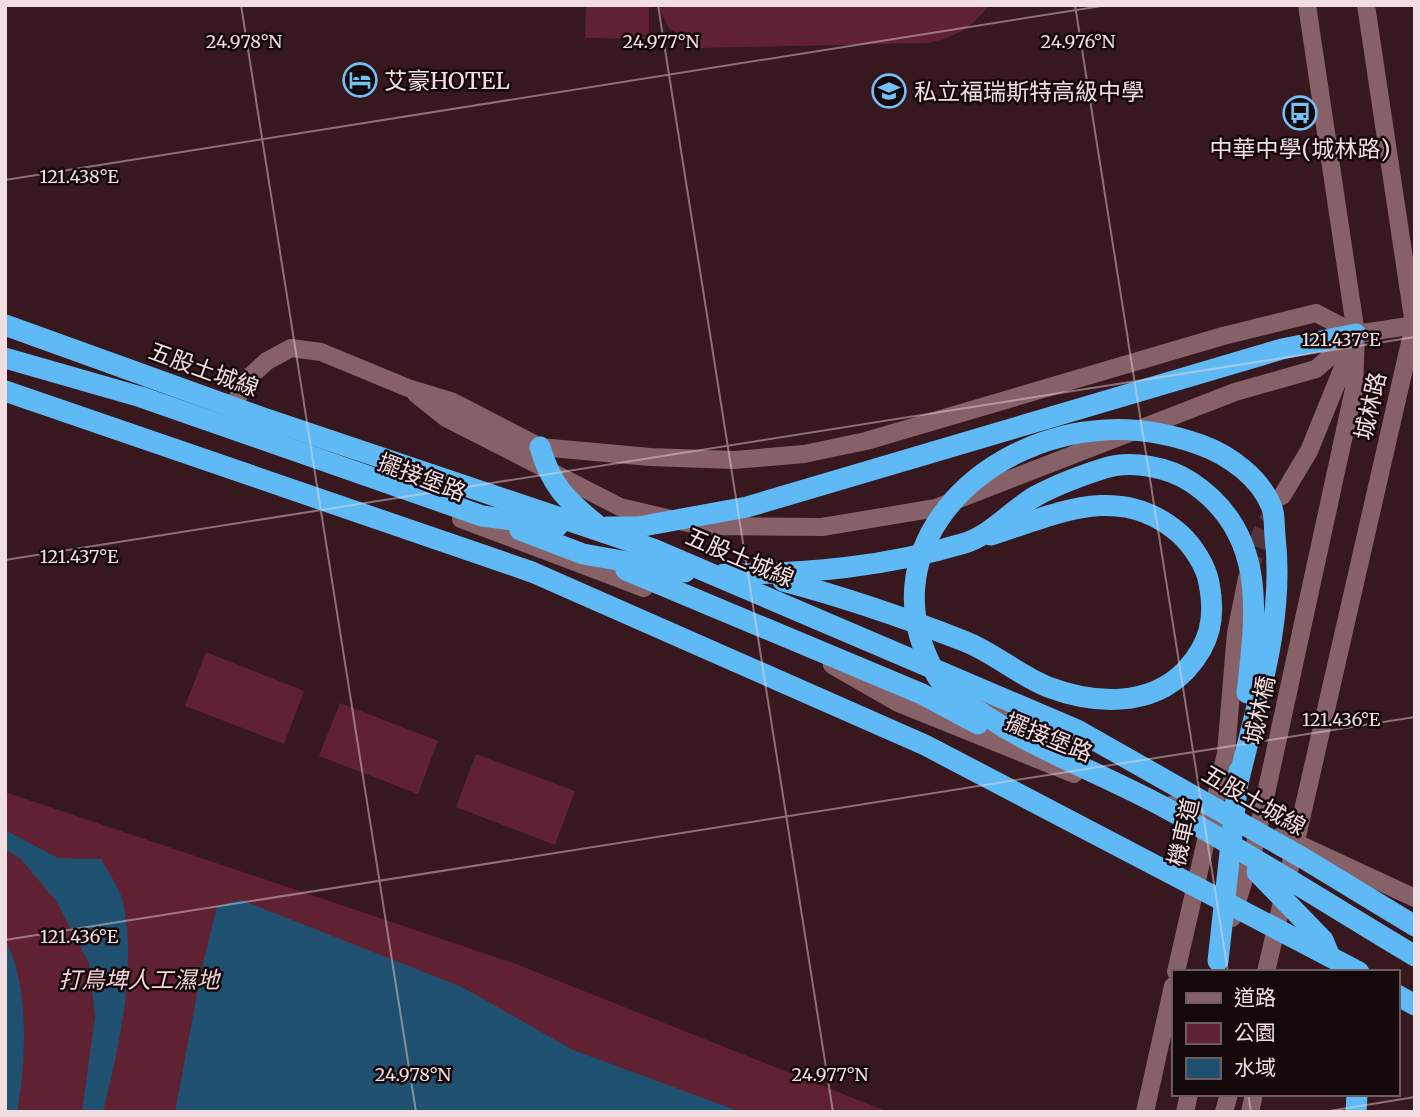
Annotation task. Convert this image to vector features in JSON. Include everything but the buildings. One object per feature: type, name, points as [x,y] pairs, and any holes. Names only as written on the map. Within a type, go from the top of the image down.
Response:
[{"type":"highway","name":"五股土城線","points":[[5,325],[263,418],[653,549],[1077,730],[1303,858],[1415,926]]},
{"type":"highway","points":[[482,516],[554,526],[638,527],[747,507],[1282,349],[1356,334]]},
{"type":"highway","points":[[5,356],[141,397],[583,554],[701,574],[800,575],[880,563],[969,542],[1094,504],[1134,508],[1161,518],[1187,541],[1207,573],[1214,606],[1209,636],[1198,657],[1175,682],[1149,695],[1130,699],[1090,698],[1047,686],[967,642],[833,594],[607,534],[565,499],[547,472],[540,447]]},
{"type":"highway","points":[[5,391],[60,407],[532,572],[925,745],[1355,970]]},
{"type":"highway","points":[[263,418],[909,689],[958,713],[1263,876],[1323,940],[1336,970]]},
{"type":"highway","points":[[1238,783],[1275,625],[1279,571],[1272,508],[1249,474],[1220,452],[1180,438],[1140,430],[1104,429],[1014,453],[981,473],[958,496],[936,525],[919,557],[912,591],[918,631],[940,681],[982,715],[1164,807],[1415,956]]},
{"type":"highway","points":[[969,542],[1037,496],[1108,467],[1153,466],[1180,474],[1210,495],[1240,535],[1250,571],[1256,611],[1217,967]]},
{"type":"highway","points":[[1399,996],[1415,1005]]},
{"type":"street","name":"城林路","points":[[1307,5],[1356,334],[1354,389],[1340,456]]},
{"type":"street","name":"城林路","points":[[1266,970],[1414,325],[1366,5]]},
{"type":"street","points":[[224,428],[246,380],[267,361],[291,348],[321,352],[408,388],[451,401],[540,447],[650,457],[734,460],[804,454],[866,441],[1223,336],[1316,313],[1356,334]]},
{"type":"street","points":[[408,388],[446,418],[620,507],[701,526],[822,527],[936,509],[1236,392],[1315,369],[1356,334],[1414,325]]},
{"type":"street","points":[[1282,496],[1309,450],[1356,334]]},
{"type":"street","name":"擺接堡路","points":[[5,356],[224,428],[817,656],[906,677],[1123,755],[1275,834],[1415,898]]},
{"type":"street","name":"城林橋","points":[[1217,967],[1255,844],[1340,456]]},
{"type":"street","name":"機車道","points":[[1176,970],[1226,753],[1236,633],[1247,578]]},
{"type":"street","name":"擺接堡路","points":[[817,656],[898,703],[1109,788],[1275,834]]},
{"type":"street","points":[[1145,1111],[1172,990]]},
{"type":"green space","points":[[586,5],[649,5],[649,39],[585,38]]},
{"type":"green space","points":[[657,5],[989,5],[962,31],[927,43],[701,48],[669,28]]},
{"type":"green space","points":[[206,652],[304,691],[284,744],[185,706]]},
{"type":"green space","points":[[340,703],[438,741],[418,794],[319,756]]},
{"type":"green space","points":[[476,754],[575,791],[555,845],[456,807]]},
{"type":"green space","name":"打鳥埤人工濕地","points":[[5,792],[516,964],[888,1112],[5,1112]]},
{"type":"water","points":[[5,830],[58,858],[101,859],[123,902],[127,928],[127,981],[120,1035],[103,1112],[82,1112],[95,1017],[89,963],[56,901],[21,859],[5,849]]},
{"type":"water","points":[[241,900],[462,987],[573,1050],[741,1112],[175,1112],[202,968],[217,906]]},
{"type":"water","points":[[5,940],[19,978],[24,1024],[17,1112],[5,1112]]},
{"type":"tunnel","points":[[1249,573],[1260,536],[1275,508]]},
{"type":"place","name":"艾豪HOTEL","points":[[360,80]]},
{"type":"place","name":"私立福瑞斯特高級中學","points":[[889,91]]},
{"type":"place","name":"中華中學(城林路)","points":[[1300,113]]}]
